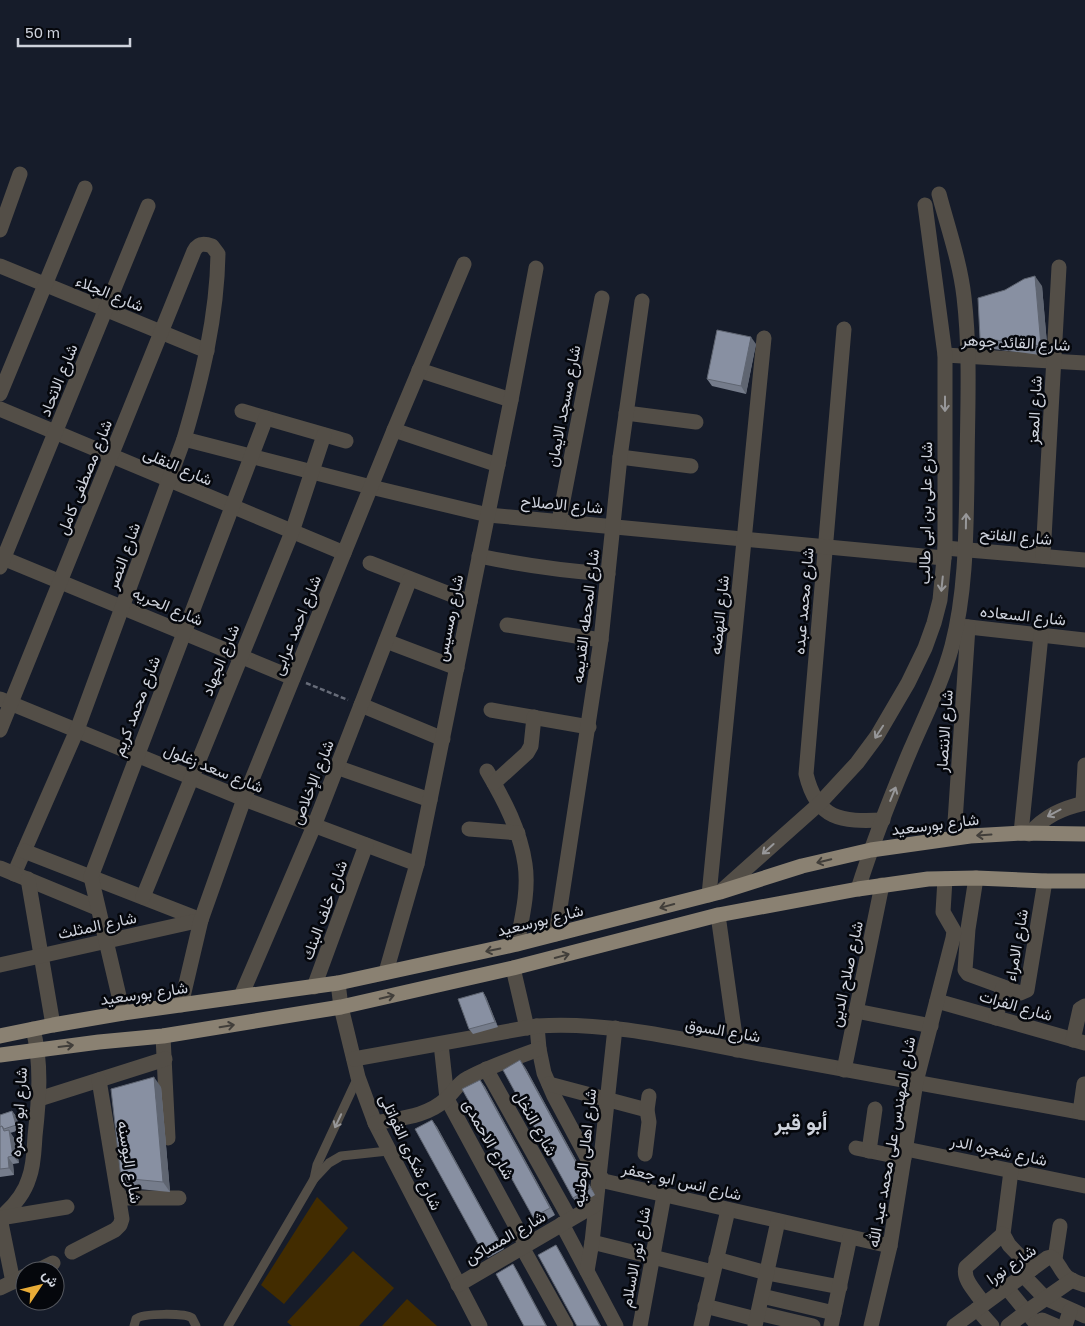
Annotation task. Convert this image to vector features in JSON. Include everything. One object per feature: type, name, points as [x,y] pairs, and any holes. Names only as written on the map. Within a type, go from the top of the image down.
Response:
[{"type":"main road","name":"شارع بورسعيد","points":[[0,1036],[53,1024],[123,1013],[338,983],[517,944],[714,894],[802,866],[871,850],[954,837],[1085,834]]},
{"type":"main road","points":[[0,1056],[163,1036],[341,1007],[512,968],[718,915],[882,885],[928,879],[976,878],[1045,882],[1085,881]]},
{"type":"street","points":[[0,230],[20,174]]},
{"type":"street","points":[[0,394],[85,188]]},
{"type":"street","points":[[858,889],[871,850],[910,752],[936,696],[951,648],[962,626],[966,549],[968,356],[964,296],[939,194]]},
{"type":"street","name":"شارع على بن ابى طالب","points":[[714,894],[819,804],[862,756],[877,736],[908,683],[926,648],[934,623],[940,600],[945,553],[944,355],[925,205]]},
{"type":"street","name":"شارع الاتحاد","points":[[1,561],[148,206]]},
{"type":"street","name":"شارع مصطفى كامل","points":[[0,730],[5,701],[60,581],[194,251],[199,245],[206,244]]},
{"type":"street","name":"شارع النصر","points":[[21,877],[24,851],[77,730],[169,481],[198,393],[216,299],[218,254],[214,248],[206,244]]},
{"type":"street","name":"شارع احمد عرابى","points":[[180,1005],[201,920],[244,799],[370,488],[464,264]]},
{"type":"street","name":"شارع الجلاء","points":[[0,266],[207,351]]},
{"type":"street","name":"شارع المعز","points":[[1043,556],[1059,267]]},
{"type":"street","name":"شارع رمسيس","points":[[386,972],[418,864],[536,268]]},
{"type":"street","name":"شارع مسجد الايمان","points":[[559,521],[602,298]]},
{"type":"street","name":"شارع المحطه القديمه","points":[[556,934],[601,640],[620,457],[642,301]]},
{"type":"street","name":"شارع محمد عبده","points":[[844,329],[806,774],[810,790],[819,804],[830,814],[843,820],[883,820]]},
{"type":"street","name":"شارع النهضه","points":[[714,894],[744,539],[764,338]]},
{"type":"street","name":"شارع القائد جوهر","points":[[944,355],[1085,363]]},
{"type":"street","points":[[420,370],[511,400]]},
{"type":"street","name":"شارع النقلى","points":[[0,409],[344,553]]},
{"type":"street","points":[[242,411],[346,441]]},
{"type":"street","points":[[626,413],[696,422]]},
{"type":"street","name":"شارع محمد كريم","points":[[91,877],[266,418]]},
{"type":"street","points":[[394,430],[498,465]]},
{"type":"street","name":"شارع الجهاد","points":[[143,897],[292,532],[324,435]]},
{"type":"street","name":"شارع الاصلاح","points":[[184,439],[370,488],[488,514],[825,547],[945,553]]},
{"type":"street","points":[[620,457],[691,466]]},
{"type":"street","name":"شارع الفاتح","points":[[945,553],[966,549],[1085,560]]},
{"type":"street","points":[[479,556],[565,571],[608,574]]},
{"type":"street","name":"شارع الحريه","points":[[1,561],[60,581],[293,678]]},
{"type":"street","points":[[370,563],[470,602]]},
{"type":"street","name":"شارع الإخلاص","points":[[241,996],[314,826],[336,767],[354,702],[386,641],[410,579]]},
{"type":"street","points":[[507,625],[601,640]]},
{"type":"street","name":"شارع السعاده","points":[[962,626],[1085,640]]},
{"type":"street","name":"شارع الانتصار","points":[[954,837],[962,626]]},
{"type":"street","points":[[1025,834],[1041,635]]},
{"type":"street","points":[[386,641],[457,668]]},
{"type":"street","name":"شارع سعد زغلول","points":[[5,701],[244,799],[418,864]]},
{"type":"street","points":[[354,702],[443,739]]},
{"type":"street","points":[[492,710],[588,727]]},
{"type":"street","points":[[517,944],[526,891],[525,864],[518,833],[505,801],[490,777],[527,753],[531,746],[534,717]]},
{"type":"street","points":[[1025,834],[1052,814],[1084,803],[1085,765]]},
{"type":"street","points":[[336,767],[430,800]]},
{"type":"street","points":[[469,829],[518,833]]},
{"type":"street","name":"شارع خلف البنك","points":[[314,987],[366,845]]},
{"type":"street","points":[[24,851],[201,920]]},
{"type":"street","points":[[0,868],[98,908]]},
{"type":"street","points":[[21,877],[41,956],[53,1024]]},
{"type":"street","points":[[91,877],[123,1013]]},
{"type":"street","points":[[976,878],[968,929],[965,970],[968,974],[1003,987],[996,1018]]},
{"type":"street","name":"شارع المهندس على محمد عبد الله","points":[[874,1324],[890,1246],[916,1082],[953,938],[954,931],[943,912],[945,879]]},
{"type":"street","name":"شارع الامراء","points":[[1003,987],[1020,993],[1027,990],[1045,882]]},
{"type":"street","name":"شارع صلاح الدين","points":[[844,1070],[882,885]]},
{"type":"street","points":[[718,915],[737,1050]]},
{"type":"street","name":"شارع المثلث","points":[[0,964],[201,920]]},
{"type":"street","points":[[950,924],[968,929]]},
{"type":"street","name":"شارع انس ابو جعفر","points":[[512,968],[532,1027],[544,1073],[573,1130],[598,1175],[604,1181],[890,1246]]},
{"type":"street","name":"شارع شكرى القواتلى","points":[[338,983],[341,1007],[358,1077],[374,1123],[480,1326]]},
{"type":"street","name":"شارع الفرات","points":[[937,1001],[1079,1042]]},
{"type":"street","points":[[1079,1042],[1080,1009],[1085,1006]]},
{"type":"street","points":[[856,1011],[930,1026]]},
{"type":"street","name":"شارع السوق","points":[[354,1059],[532,1027],[580,1025],[614,1028],[1082,1113]]},
{"type":"street","name":"شارع اهالى الوطنيه","points":[[587,1271],[592,1242],[614,1028]]},
{"type":"street","name":"شارع ابو سمره","points":[[0,1218],[12,1208],[23,1194],[30,1178],[39,1099],[38,1050],[33,1029]]},
{"type":"street","points":[[163,1036],[168,1138]]},
{"type":"street","name":"شارع الاحمدى","points":[[441,1044],[447,1099],[566,1326]]},
{"type":"street","points":[[374,1123],[421,1114],[447,1099],[454,1088],[466,1079],[486,1069],[539,1050]]},
{"type":"street","points":[[39,1099],[165,1059]]},
{"type":"street","name":"شارع النخل","points":[[486,1069],[566,1222],[587,1271],[616,1326]]},
{"type":"street","name":"شارع البوسنه","points":[[72,1252],[115,1230],[120,1226],[122,1219],[99,1080]]},
{"type":"street","points":[[549,1084],[607,1100],[648,1103],[649,1122],[644,1154]]},
{"type":"street","points":[[1082,1113],[1084,1084]]},
{"type":"street","name":"شارع شجره الدر","points":[[875,1109],[862,1149],[1011,1171],[1085,1186]]},
{"type":"street","points":[[1011,1171],[1003,1234],[1045,1298],[1070,1311],[1085,1316]]},
{"type":"street","name":"شارع نور الاسلام","points":[[640,1326],[664,1195]]},
{"type":"street","points":[[119,1198],[180,1198]]},
{"type":"street","name":"شارع المساكن","points":[[458,1285],[595,1205]]},
{"type":"street","points":[[13,1282],[0,1218],[67,1207]]},
{"type":"street","points":[[701,1326],[728,1210]]},
{"type":"street","points":[[756,1319],[778,1221]]},
{"type":"street","points":[[1055,1259],[1060,1226]]},
{"type":"street","points":[[992,1326],[965,1277],[965,1271],[966,1267],[1003,1234]]},
{"type":"street","points":[[762,1296],[832,1319],[850,1237]]},
{"type":"street","points":[[592,1242],[653,1256],[766,1273],[840,1287]]},
{"type":"street","name":"شارع نورا","points":[[956,1326],[1047,1258],[1055,1259],[1066,1276],[1078,1283]]},
{"type":"street","points":[[1008,1326],[1045,1298],[1078,1283]]},
{"type":"street","points":[[1007,1288],[1026,1312],[1044,1324],[1045,1298]]},
{"type":"street","points":[[705,1306],[756,1319],[813,1326]]},
{"type":"street","points":[[1065,1326],[1070,1311]]},
{"type":"lane","points":[[314,1179],[317,1165],[358,1077]]},
{"type":"lane","points":[[228,1326],[314,1179],[329,1163],[341,1156],[388,1151]]},
{"type":"lane","points":[[134,1326],[136,1319],[142,1316],[185,1315],[192,1318],[196,1326]]},
{"type":"path","points":[[314,686],[354,702]]},
{"type":"shaded area","points":[[317,1197],[348,1228],[284,1304],[261,1285]]},
{"type":"shaded area","points":[[353,1251],[394,1288],[359,1326],[292,1326],[287,1322]]},
{"type":"shaded area","points":[[407,1299],[437,1326],[382,1326]]},
{"type":"building","points":[[1035,276],[1041,346],[980,338],[978,298],[1005,290],[1024,279]]},
{"type":"building","points":[[717,330],[751,337],[741,386],[707,379]]},
{"type":"building","points":[[483,992],[495,1022],[469,1029],[458,999]]},
{"type":"building","points":[[520,1060],[590,1188],[573,1198],[503,1070]]},
{"type":"building","points":[[154,1077],[163,1182],[121,1178],[111,1089]]},
{"type":"building","points":[[480,1080],[550,1208],[533,1217],[462,1089]]},
{"type":"building","points":[[12,1111],[16,1125],[4,1129],[2,1126],[0,1127],[0,1115]]},
{"type":"building","points":[[432,1120],[499,1241],[482,1251],[415,1129]]},
{"type":"building","points":[[2,1126],[4,1131],[9,1130],[13,1156],[8,1157],[9,1168],[0,1169],[0,1127]]},
{"type":"building","points":[[556,1245],[600,1326],[577,1326],[538,1255]]},
{"type":"building","points":[[513,1264],[546,1326],[524,1326],[496,1274]]},
{"type":"district","name":"أبو قير","points":[[801,1122]]}]
